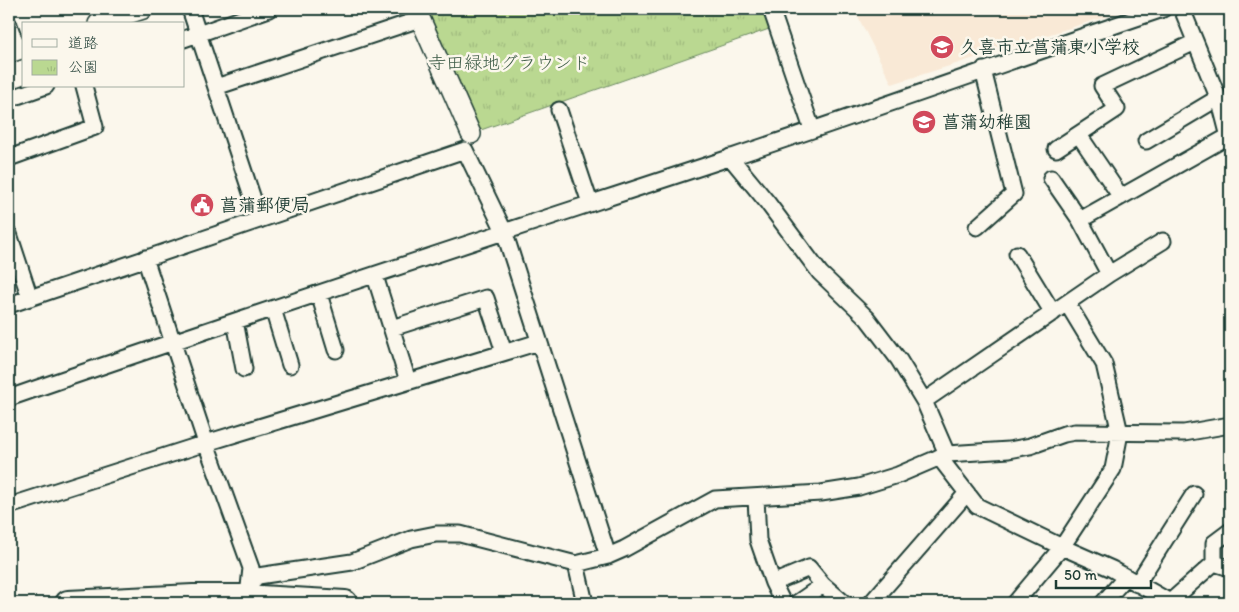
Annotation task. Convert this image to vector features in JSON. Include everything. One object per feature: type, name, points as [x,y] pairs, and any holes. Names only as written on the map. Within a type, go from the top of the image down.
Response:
[{"type":"main road","points":[[68,603],[247,595],[345,603]]},
{"type":"street","points":[[104,22],[143,9]]},
{"type":"street","points":[[190,9],[191,37],[216,87],[260,220]]},
{"type":"street","points":[[191,37],[270,9]]},
{"type":"street","points":[[771,9],[812,129]]},
{"type":"street","points":[[9,398],[730,157],[1163,9]]},
{"type":"street","points":[[1080,220],[1230,138],[1218,98],[1182,9]]},
{"type":"street","points":[[216,87],[418,14],[471,134]]},
{"type":"street","points":[[9,25],[17,51]]},
{"type":"street","points":[[1056,149],[1117,108],[1102,86],[1196,42]]},
{"type":"street","points":[[977,227],[1014,194],[983,70]]},
{"type":"street","points":[[9,99],[40,88]]},
{"type":"street","points":[[9,158],[96,127],[85,88]]},
{"type":"street","points":[[1146,140],[1218,98]]},
{"type":"street","points":[[559,110],[590,203]]},
{"type":"street","points":[[1079,135],[1121,197]]},
{"type":"street","points":[[9,305],[465,150],[504,231],[608,556]]},
{"type":"street","points":[[730,157],[767,202],[820,273],[867,318],[899,360],[924,401],[943,456],[977,506],[1062,548],[1112,568],[1170,602],[1214,563],[1214,543],[1230,531]]},
{"type":"street","points":[[1051,178],[1080,220],[1109,274]]},
{"type":"street","points":[[9,234],[30,298]]},
{"type":"street","points":[[924,401],[1109,274],[1163,241]]},
{"type":"street","points":[[1017,254],[1053,313]]},
{"type":"street","points":[[145,258],[206,443],[251,568],[247,595]]},
{"type":"street","points":[[375,276],[408,381]]},
{"type":"street","points":[[319,294],[336,350]]},
{"type":"street","points":[[392,328],[486,298],[504,352]]},
{"type":"street","points":[[1015,603],[1062,548],[1113,469],[1120,433],[1104,364],[1067,303]]},
{"type":"street","points":[[273,309],[290,365]]},
{"type":"street","points":[[235,321],[244,369]]},
{"type":"street","points":[[10,502],[539,342]]},
{"type":"street","points":[[247,595],[258,576],[352,562],[411,539],[436,534],[460,534],[576,564],[608,556],[624,549],[715,499],[821,493],[859,487],[898,475],[943,456],[1009,450],[1030,446],[1064,434],[1184,433],[1230,425]]},
{"type":"street","points":[[871,603],[967,493]]},
{"type":"street","points":[[1103,603],[1131,580],[1194,494]]},
{"type":"street","points":[[756,497],[758,540],[773,583],[783,603]]},
{"type":"street","points":[[1214,563],[1230,568]]},
{"type":"street","points":[[576,564],[585,603]]},
{"type":"street","points":[[773,583],[808,568],[823,585],[844,603]]},
{"type":"street","points":[[798,603],[823,585]]},
{"type":"shaded area","name":"久喜市立菖蒲東小学校","points":[[854,9],[1130,9],[892,84]]},
{"type":"green space","name":"寺田緑地グラウンド","points":[[422,9],[766,9],[772,28],[478,131]]},
{"type":"place","name":"久喜市立菖蒲東小学校","points":[[942,47]]},
{"type":"place","name":"菖蒲幼稚園","points":[[924,122]]},
{"type":"place","name":"菖蒲郵便局","points":[[202,205]]}]
